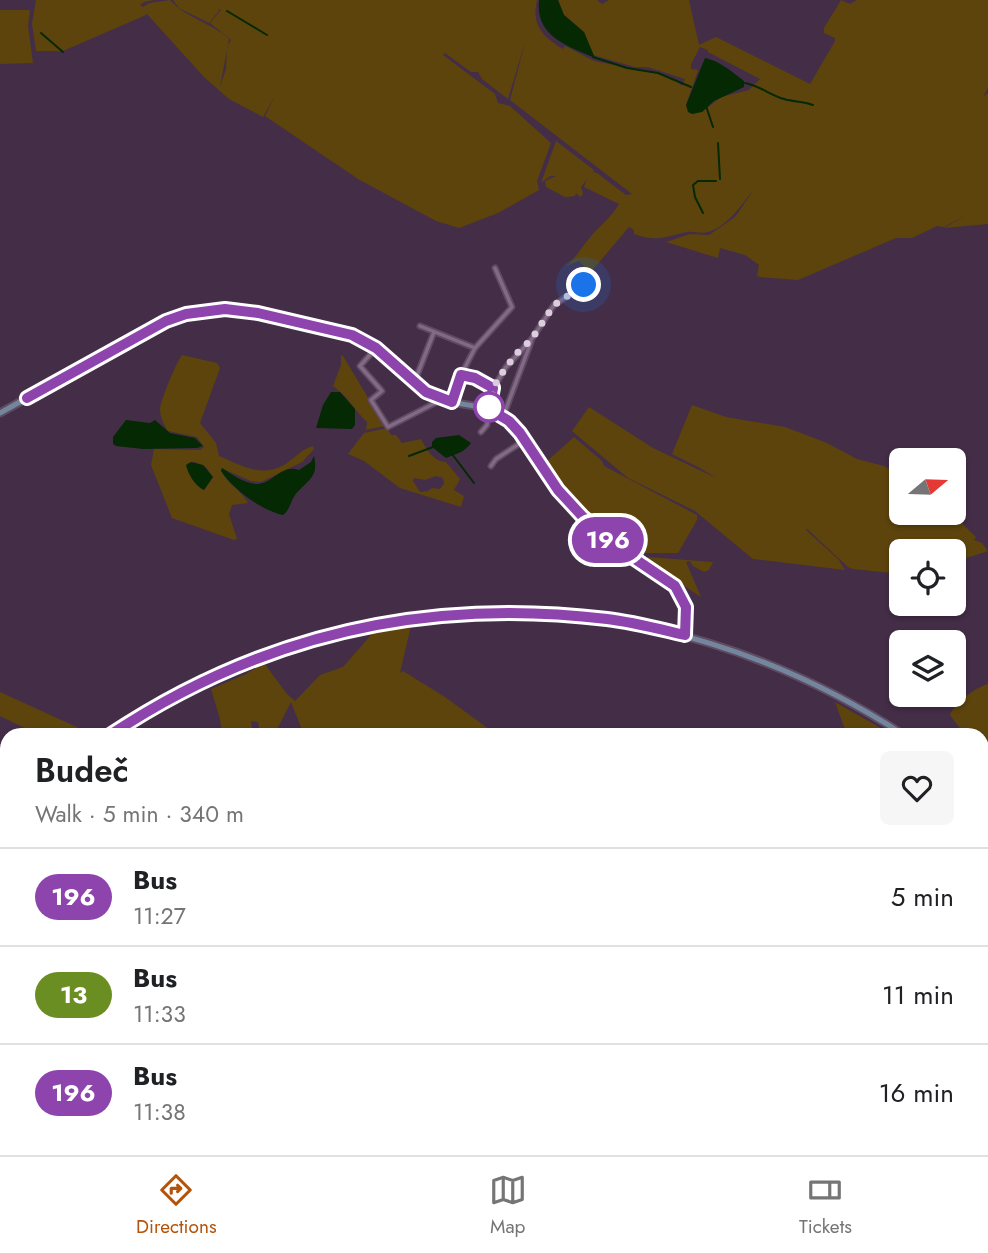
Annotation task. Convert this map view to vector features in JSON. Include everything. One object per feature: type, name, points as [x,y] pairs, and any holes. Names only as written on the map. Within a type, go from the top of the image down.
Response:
[{"type":"main road","points":[[0,413],[152,327],[196,312],[225,309],[258,313],[352,335],[376,348],[426,392],[441,400],[489,409],[503,417],[525,440],[558,490],[582,516],[620,549],[675,586],[686,607],[685,635]]},
{"type":"main road","points":[[122,728],[187,690],[232,668],[317,638],[384,623],[466,613],[536,613],[610,619],[685,635],[789,671],[839,696],[892,728]]},
{"type":"street","points":[[452,402],[461,375],[475,348],[512,307],[495,268]]},
{"type":"street","points":[[481,432],[487,425],[493,388],[511,360],[531,340],[554,305],[584,285]]},
{"type":"street","points":[[420,326],[475,348]]},
{"type":"street","points":[[414,383],[434,332]]},
{"type":"street","points":[[503,417],[531,340]]},
{"type":"street","points":[[376,348],[360,366],[382,391],[371,400],[388,427],[441,400]]},
{"type":"street","points":[[461,375],[475,378],[493,388]]},
{"type":"street","points":[[491,466],[496,459],[525,440]]},
{"type":"shaded area","points":[[36,0],[154,0],[144,2],[140,5],[143,7],[150,3],[170,0],[179,8],[173,0],[537,0],[536,17],[540,29],[563,49],[565,46],[594,61],[664,75],[682,86],[685,79],[648,67],[635,67],[593,55],[584,32],[564,15],[558,0],[597,0],[602,4],[609,0],[689,0],[699,45],[716,37],[810,84],[835,41],[835,38],[824,33],[824,28],[841,0],[850,4],[857,0],[988,0],[988,88],[983,97],[988,93],[988,224],[944,228],[967,215],[944,227],[937,226],[912,238],[896,238],[798,280],[757,276],[759,265],[745,255],[720,248],[718,258],[666,242],[690,234],[709,235],[735,217],[753,191],[728,220],[708,232],[686,232],[655,238],[634,234],[634,230],[629,227],[590,273],[579,261],[566,266],[619,204],[584,187],[587,179],[581,187],[583,194],[580,197],[576,193],[575,196],[565,197],[546,187],[545,181],[556,176],[550,176],[541,183],[556,141],[594,170],[593,172],[626,195],[632,194],[510,100],[526,39],[508,99],[482,79],[478,72],[471,72],[445,53],[443,55],[495,94],[498,103],[510,106],[551,143],[537,181],[539,190],[498,213],[459,228],[436,221],[358,179],[265,116],[275,96],[263,117],[229,99],[204,77],[146,13],[63,51],[36,51],[32,24]],"holes":[[[180,8],[209,23],[218,9],[221,10],[210,23],[231,40],[228,46],[229,39],[222,33]],[[700,47],[760,79],[749,90],[721,97],[702,112],[686,105],[698,70],[691,69],[691,64]],[[227,51],[226,69],[220,87]]]},
{"type":"shaded area","points":[[539,0],[558,0],[564,15],[584,32],[595,58],[564,44],[548,31],[542,23]]},
{"type":"shaded area","points":[[0,10],[30,10],[28,26],[33,63],[0,64]]},
{"type":"shaded area","points":[[705,58],[716,62],[744,81],[744,87],[714,101],[702,112],[692,114],[688,112],[686,105]]},
{"type":"shaded area","points":[[182,355],[217,363],[220,368],[200,423],[216,443],[219,456],[251,469],[267,470],[284,465],[309,447],[313,446],[314,449],[302,462],[261,482],[251,481],[221,468],[226,478],[248,503],[232,505],[229,514],[237,539],[234,540],[172,518],[151,465],[154,449],[200,450],[204,447],[197,437],[168,431],[161,418],[163,397]],"holes":[[[195,462],[206,467],[213,477],[204,490],[187,464]]]},
{"type":"shaded area","points":[[341,355],[385,426],[366,430],[367,422],[333,386],[341,365]]},
{"type":"shaded area","points":[[331,392],[340,392],[355,409],[355,425],[352,429],[316,428],[323,405]]},
{"type":"shaded area","points":[[692,405],[726,417],[785,427],[827,443],[857,459],[889,469],[889,525],[964,525],[976,537],[974,540],[982,543],[988,551],[966,558],[966,539],[889,539],[889,573],[853,569],[807,529],[839,560],[845,570],[753,559],[695,511],[628,478],[572,431],[589,407],[653,448],[716,478],[672,454]]},
{"type":"shaded area","points":[[126,420],[150,423],[155,420],[170,433],[195,438],[203,446],[143,449],[116,446],[113,444],[113,437]]},
{"type":"shaded area","points":[[387,428],[391,435],[396,435],[402,443],[421,439],[431,454],[446,462],[460,479],[454,490],[464,496],[461,507],[400,488],[364,461],[348,454],[364,433]],"holes":[[[414,478],[443,478],[444,484],[440,489],[432,488],[420,492],[413,481]]]},
{"type":"shaded area","points":[[459,435],[471,443],[457,454],[446,458],[432,447],[436,438]]},
{"type":"shaded area","points":[[574,437],[602,461],[604,466],[697,515],[697,520],[678,553],[634,553],[611,538],[579,508],[581,503],[575,505],[545,463]]},
{"type":"shaded area","points":[[314,456],[314,474],[295,495],[283,515],[266,509],[249,498],[221,471],[222,468],[244,481],[258,484],[288,470],[299,470],[311,462]]},
{"type":"shaded area","points":[[191,462],[203,465],[213,477],[204,490],[188,472],[186,465]]},
{"type":"shaded area","points":[[649,557],[713,562],[709,570],[704,572],[690,561],[686,562],[701,597],[643,559]]},
{"type":"shaded area","points":[[412,621],[400,673],[403,671],[445,697],[487,728],[301,728],[291,702],[278,728],[259,728],[258,722],[251,721],[252,728],[221,728],[211,689],[264,663],[295,701],[320,675],[343,667],[378,627]]},
{"type":"shaded area","points":[[988,684],[988,728],[960,728],[950,715],[955,707],[966,707],[966,696]]},
{"type":"shaded area","points":[[0,692],[79,728],[25,728],[0,716]]},
{"type":"shaded area","points":[[835,702],[881,728],[844,728]]},
{"type":"waterway","points":[[227,11],[267,35]]},
{"type":"waterway","points":[[41,33],[63,52]]},
{"type":"waterway","points":[[593,57],[627,68],[658,73],[691,87]]},
{"type":"waterway","points":[[745,83],[784,99],[813,105]]},
{"type":"waterway","points":[[706,106],[713,127]]},
{"type":"waterway","points":[[718,143],[720,179]]},
{"type":"waterway","points":[[703,213],[695,197],[693,185],[698,181],[716,181]]},
{"type":"waterway","points":[[409,456],[433,447]]},
{"type":"waterway","points":[[452,454],[474,483]]},
{"type":"bus line","name":"196","points":[[27,398],[152,327],[186,314],[211,310],[239,310],[352,335],[374,347],[414,383],[441,400],[452,402],[461,375],[475,378],[493,388],[489,409],[509,421],[520,433],[574,509],[620,549],[675,586],[686,607],[685,635],[610,619],[519,612],[466,613],[408,619],[346,630],[285,648],[232,668],[187,690],[122,728]]},
{"type":"route","points":[[489,407],[497,380],[516,354],[531,340],[554,305],[584,285]]}]
